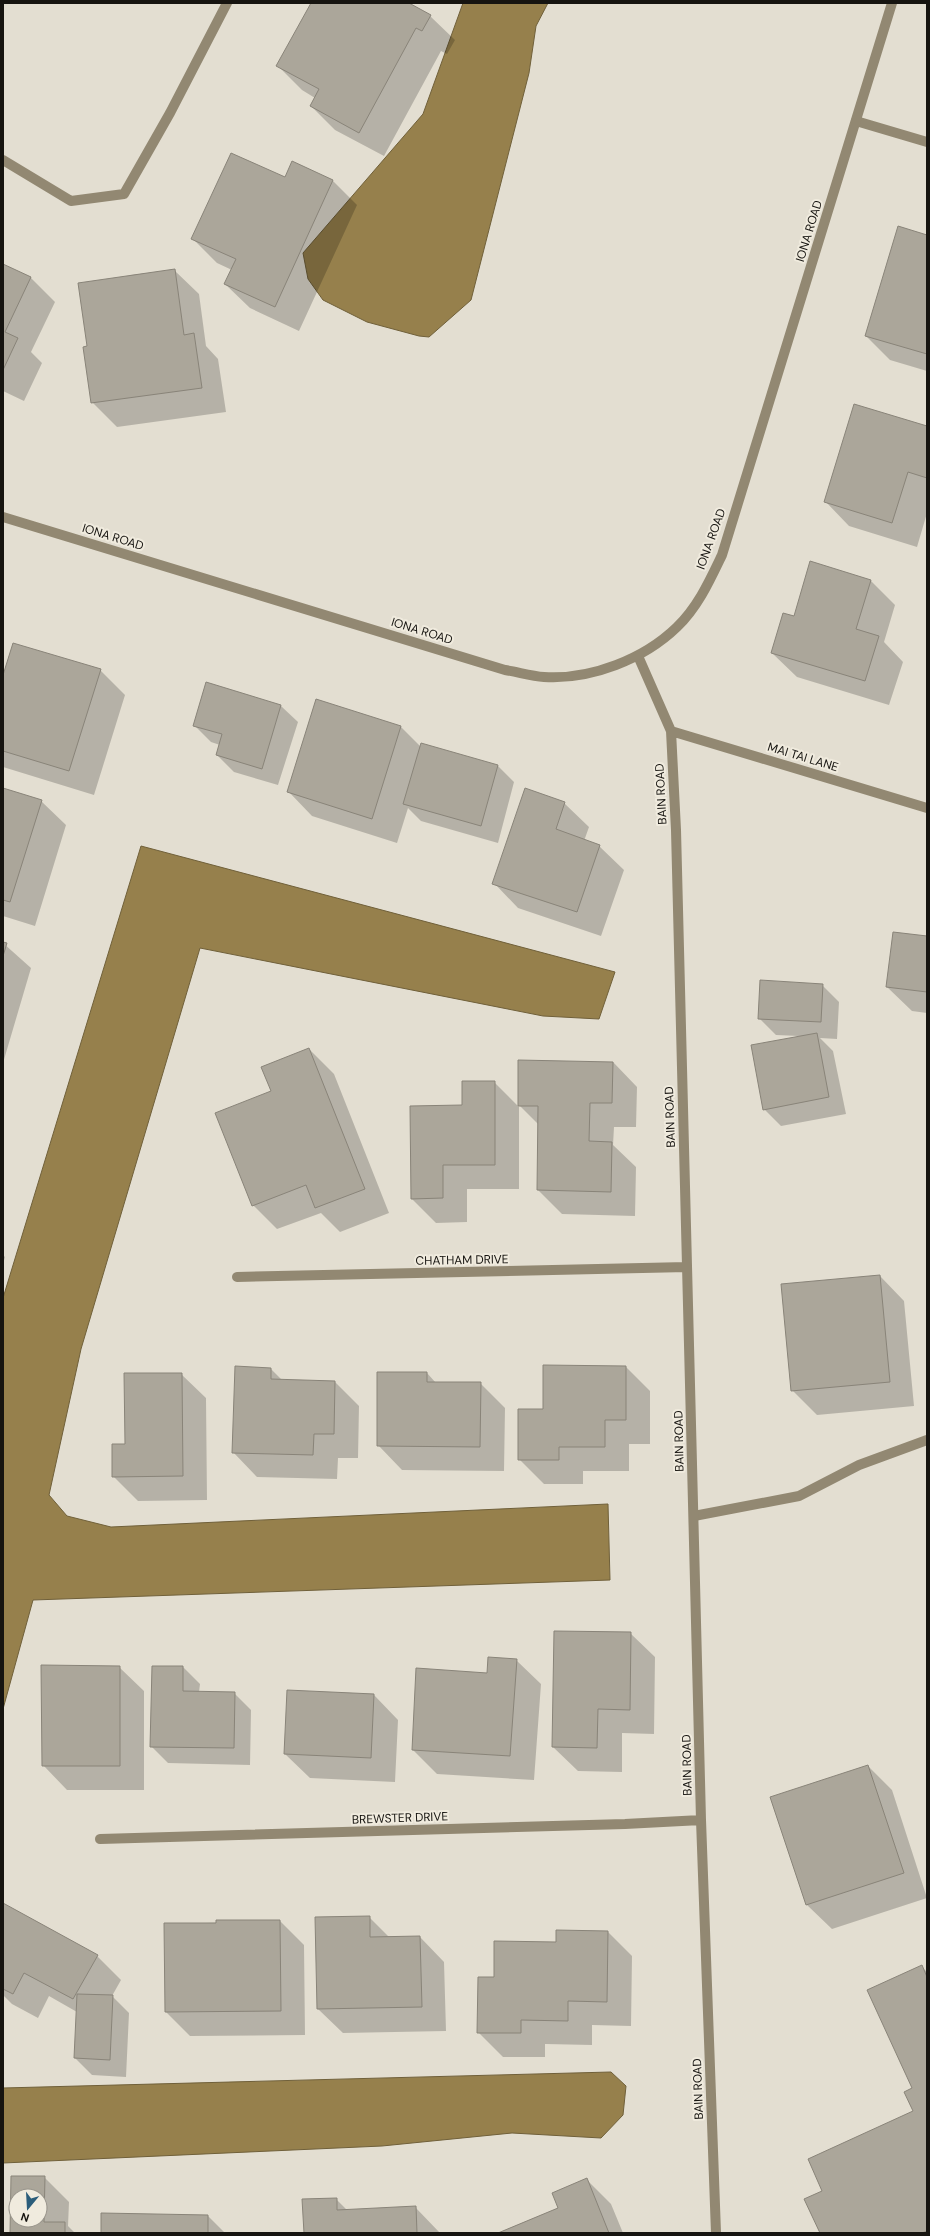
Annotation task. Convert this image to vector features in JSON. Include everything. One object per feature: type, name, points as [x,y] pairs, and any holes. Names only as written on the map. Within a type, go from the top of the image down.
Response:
[{"type":"street","points":[[3,160],[71,201],[124,194],[170,113],[227,3]]},
{"type":"street","name":"IONA ROAD","points":[[3,517],[505,670],[545,677],[588,674],[638,656],[678,627],[704,593],[722,554],[892,3]]},
{"type":"street","points":[[856,121],[927,142]]},
{"type":"street","name":"BAIN ROAD","points":[[638,656],[671,731],[676,830],[702,1820],[716,2233]]},
{"type":"street","name":"MAI TAI LANE","points":[[671,731],[927,808]]},
{"type":"street","name":"CHATHAM DRIVE","points":[[237,1277],[687,1267]]},
{"type":"street","points":[[694,1516],[745,1508],[799,1496],[859,1465],[927,1440]]},
{"type":"street","name":"BREWSTER DRIVE","points":[[100,1839],[609,1825],[702,1820]]},
{"type":"shaded area","points":[[463,3],[548,3],[536,26],[529,73],[471,300],[429,337],[419,336],[367,322],[323,300],[308,279],[303,253],[423,114]]},
{"type":"shaded area","points":[[141,846],[615,972],[599,1019],[543,1016],[200,948],[81,1349],[49,1495],[67,1516],[111,1527],[608,1504],[610,1580],[33,1600],[3,1709],[3,1298]]},
{"type":"shaded area","points":[[611,2072],[626,2086],[623,2115],[601,2138],[512,2133],[382,2146],[3,2163],[3,2088]]},
{"type":"building","points":[[311,3],[409,3],[431,15],[422,31],[416,28],[359,133],[310,106],[319,89],[276,66]]},
{"type":"building","points":[[231,153],[285,177],[292,161],[333,180],[275,307],[224,284],[236,259],[191,239]]},
{"type":"building","points":[[898,226],[927,235],[927,354],[865,336]]},
{"type":"building","points":[[3,264],[31,277],[5,332],[18,338],[3,370]]},
{"type":"building","points":[[175,269],[184,335],[194,333],[202,388],[91,403],[83,347],[87,346],[78,283]]},
{"type":"building","points":[[854,404],[927,426],[927,478],[908,472],[892,523],[824,502]]},
{"type":"building","points":[[810,561],[871,580],[856,629],[879,636],[865,681],[771,653],[783,613],[794,616]]},
{"type":"building","points":[[13,643],[101,669],[69,771],[3,751],[3,675]]},
{"type":"building","points":[[206,682],[281,705],[262,769],[216,755],[222,734],[193,726]]},
{"type":"building","points":[[316,699],[401,726],[372,819],[287,792]]},
{"type":"building","points":[[421,743],[498,765],[481,826],[403,804]]},
{"type":"building","points":[[3,788],[42,800],[10,902],[3,900]]},
{"type":"building","points":[[525,788],[565,802],[556,829],[600,845],[577,912],[492,884]]},
{"type":"building","points":[[893,932],[927,936],[927,992],[886,987]]},
{"type":"building","points":[[3,942],[7,943],[3,956]]},
{"type":"building","points":[[760,980],[823,984],[821,1022],[758,1019]]},
{"type":"building","points":[[817,1033],[829,1097],[763,1110],[751,1045]]},
{"type":"building","points":[[309,1048],[365,1189],[315,1208],[306,1185],[252,1206],[215,1113],[271,1091],[261,1067]]},
{"type":"building","points":[[518,1060],[613,1062],[612,1103],[590,1103],[589,1141],[612,1142],[611,1192],[537,1190],[538,1106],[518,1106]]},
{"type":"building","points":[[462,1081],[495,1081],[495,1165],[443,1165],[443,1198],[411,1199],[410,1106],[462,1105]]},
{"type":"building","points":[[880,1275],[890,1382],[791,1391],[781,1284]]},
{"type":"building","points":[[543,1365],[626,1366],[626,1420],[605,1420],[605,1447],[559,1447],[559,1460],[518,1460],[518,1409],[543,1409]]},
{"type":"building","points":[[235,1366],[271,1368],[271,1379],[335,1381],[334,1434],[314,1434],[313,1455],[232,1453]]},
{"type":"building","points":[[377,1372],[427,1372],[427,1382],[481,1382],[480,1447],[377,1446]]},
{"type":"building","points":[[124,1373],[182,1373],[183,1476],[112,1477],[112,1444],[125,1444]]},
{"type":"building","points":[[554,1631],[631,1632],[630,1710],[598,1709],[597,1748],[552,1747]]},
{"type":"building","points":[[488,1657],[517,1659],[510,1756],[412,1750],[416,1668],[487,1673]]},
{"type":"building","points":[[41,1665],[120,1666],[120,1766],[42,1766]]},
{"type":"building","points":[[152,1666],[183,1666],[183,1691],[235,1692],[234,1748],[150,1747]]},
{"type":"building","points":[[287,1690],[374,1694],[371,1758],[284,1754]]},
{"type":"building","points":[[868,1765],[904,1873],[806,1905],[770,1797]]},
{"type":"building","points":[[3,1903],[98,1955],[73,1999],[24,1973],[13,1994],[3,1989]]},
{"type":"building","points":[[370,1916],[370,1937],[420,1936],[422,2007],[317,2009],[315,1917]]},
{"type":"building","points":[[216,1920],[280,1920],[281,2011],[165,2012],[164,1923],[216,1923]]},
{"type":"building","points":[[556,1930],[608,1931],[607,2002],[568,2001],[568,2021],[521,2020],[521,2033],[477,2033],[478,1977],[494,1977],[494,1941],[556,1942]]},
{"type":"building","points":[[922,1965],[927,1977],[927,2231],[922,2233],[820,2233],[804,2199],[822,2191],[808,2159],[913,2111],[904,2092],[912,2088],[867,1990]]},
{"type":"building","points":[[77,1994],[113,1995],[110,2060],[74,2058]]},
{"type":"building","points":[[11,2176],[45,2176],[45,2188],[11,2188]]},
{"type":"building","points":[[587,2178],[609,2233],[498,2233],[558,2208],[552,2193]]},
{"type":"building","points":[[337,2198],[337,2210],[416,2206],[417,2233],[304,2233],[302,2199]]},
{"type":"building","points":[[101,2213],[208,2215],[208,2233],[101,2233]]},
{"type":"building","points":[[48,2222],[65,2222],[65,2233],[10,2233],[10,2228],[48,2228]]}]
